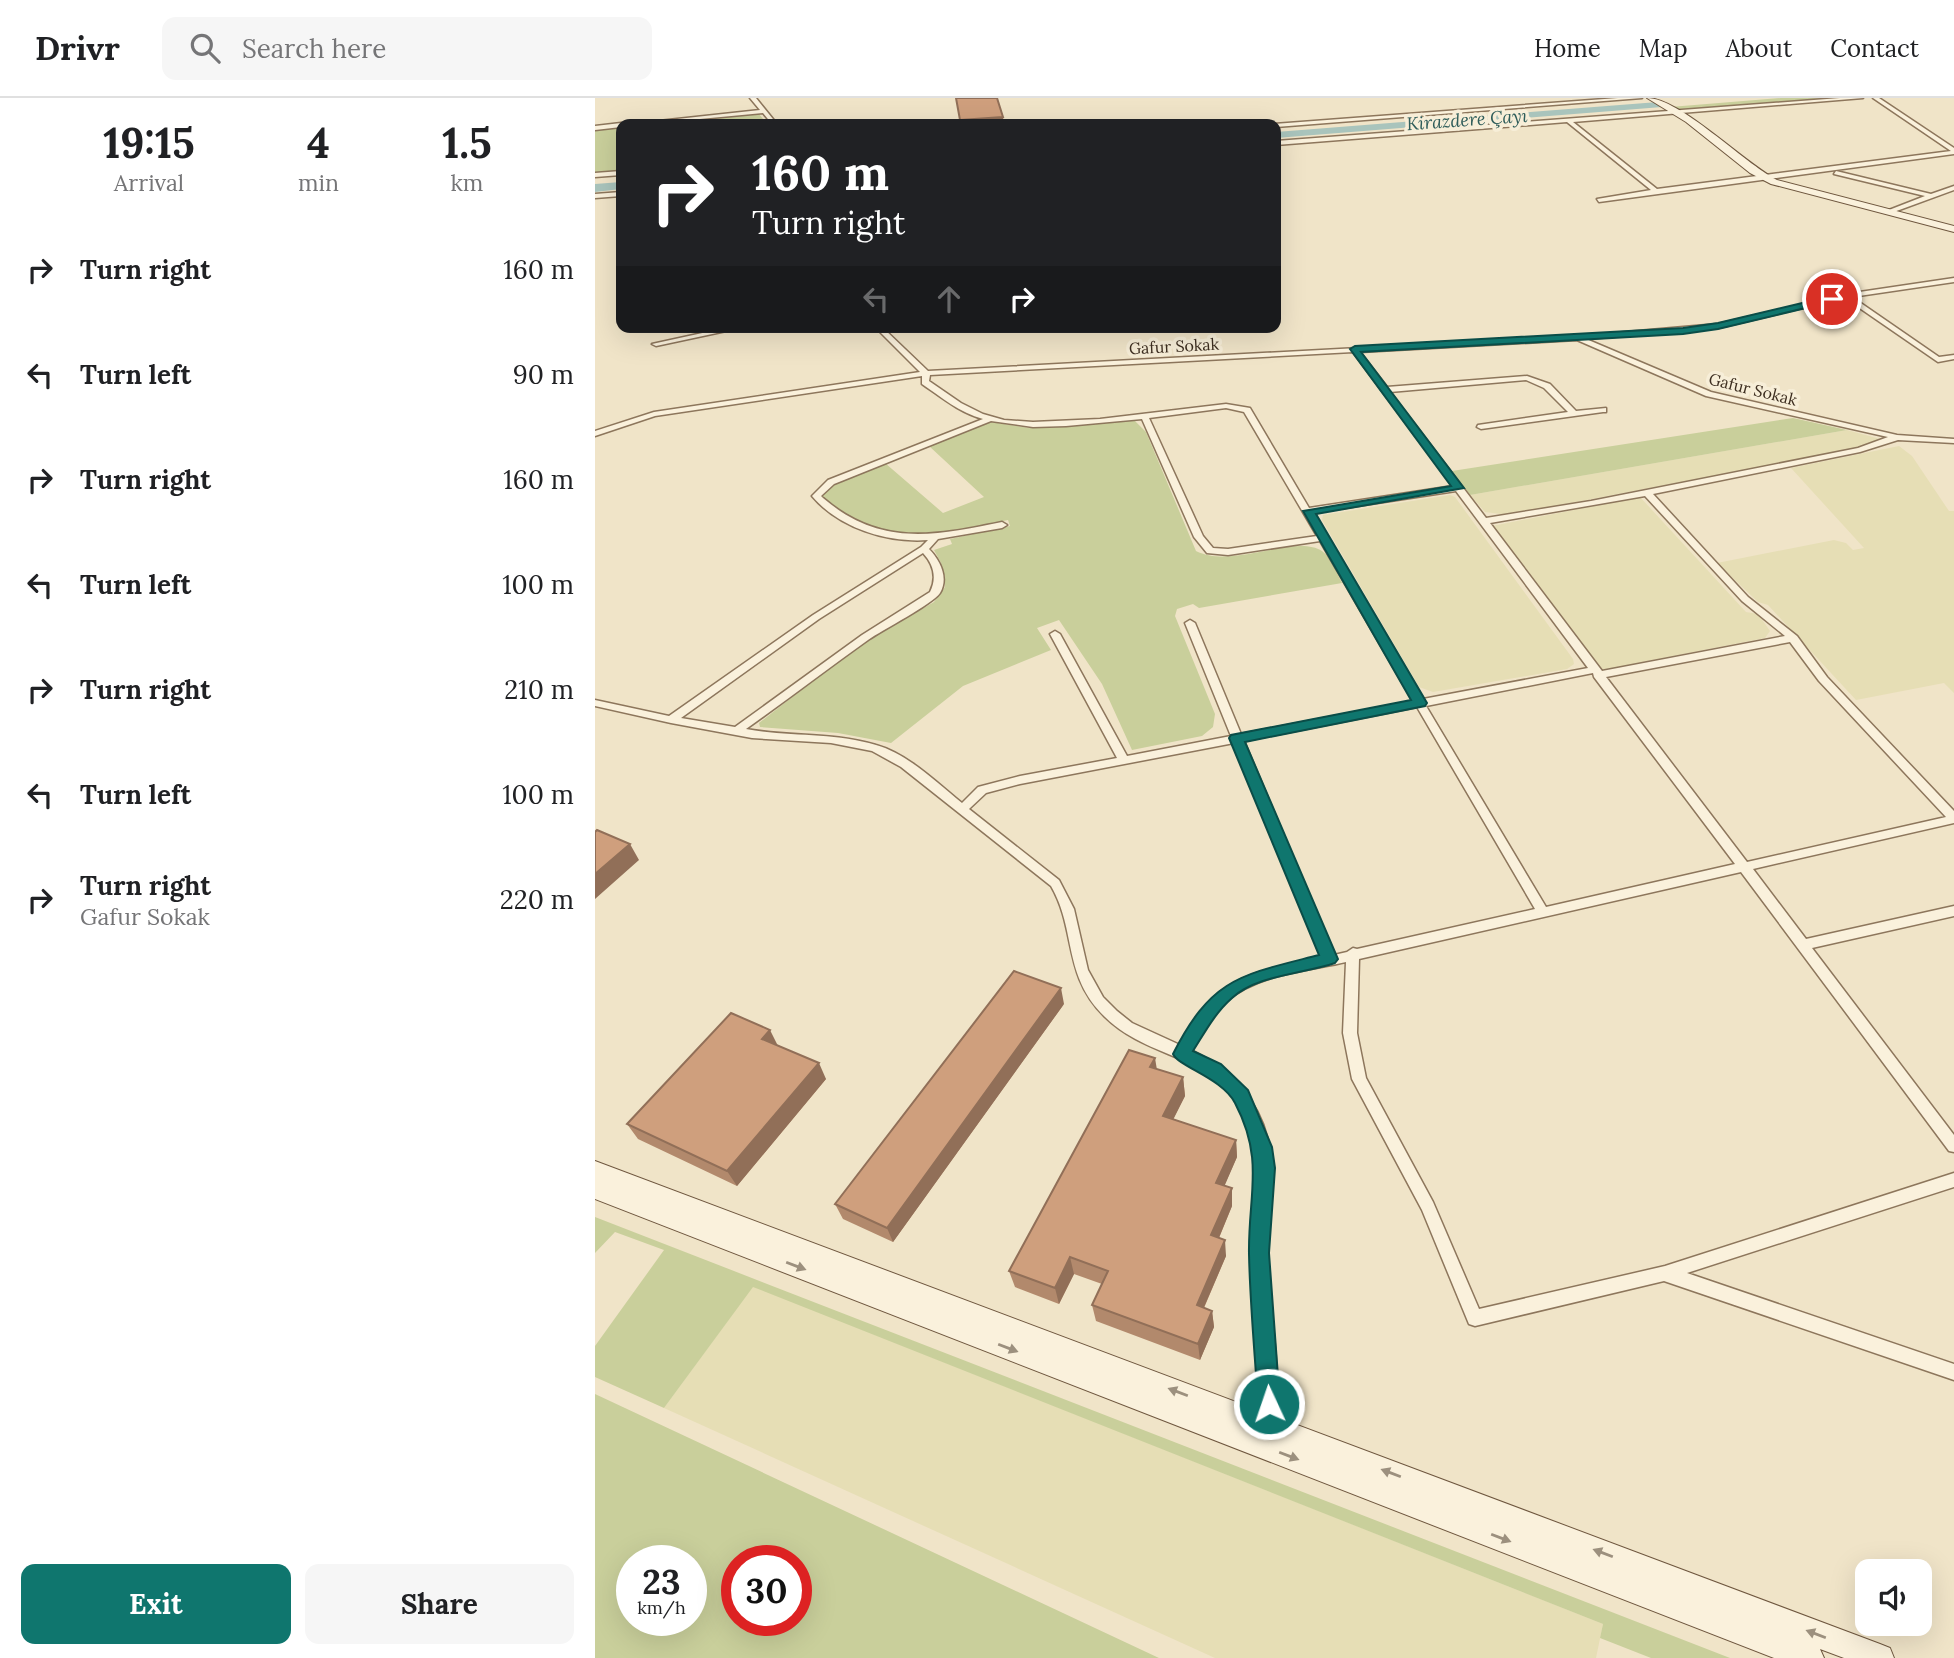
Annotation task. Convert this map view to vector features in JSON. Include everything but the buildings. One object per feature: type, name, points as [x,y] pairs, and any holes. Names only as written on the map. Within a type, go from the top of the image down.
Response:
[{"type":"main road","points":[[1651,98],[1675,112],[1763,178],[1954,229]]},
{"type":"main road","points":[[595,1171],[1260,1434],[1809,1658]]},
{"type":"main road","points":[[595,1189],[1260,1434],[1880,1658]]},
{"type":"street","points":[[753,98],[771,119]]},
{"type":"street","points":[[1281,125],[1639,98]]},
{"type":"street","points":[[1281,143],[1860,98]]},
{"type":"street","points":[[1876,98],[1954,151]]},
{"type":"street","points":[[684,119],[764,111]]},
{"type":"street","points":[[1568,120],[1654,190]]},
{"type":"street","points":[[595,128],[616,126]]},
{"type":"street","points":[[1599,200],[1654,190],[1828,171],[1954,151]]},
{"type":"street","points":[[1828,171],[1931,196]]},
{"type":"street","points":[[595,175],[616,173]]},
{"type":"street","points":[[1891,211],[1954,188]]},
{"type":"street","points":[[595,196],[616,194]]},
{"type":"street","points":[[1578,338],[1710,327],[1846,296],[1954,280]]},
{"type":"street","points":[[1846,296],[1954,370]]},
{"type":"street","points":[[656,344],[712,333]]},
{"type":"street","points":[[884,333],[926,373],[925,382],[976,414],[990,419],[1037,424],[1226,406],[1247,410],[1542,911]]},
{"type":"street","name":"Gafur Sokak","points":[[595,434],[654,414],[926,373],[1578,338],[1709,394],[1897,438],[1954,441]]},
{"type":"street","points":[[1355,349],[1954,1146]]},
{"type":"street","points":[[1938,359],[1954,357]]},
{"type":"street","points":[[1385,390],[1527,378],[1547,386],[1573,413]]},
{"type":"street","points":[[1482,427],[1603,410]]},
{"type":"street","points":[[1144,415],[1199,537],[1210,551],[1228,552],[1324,538]]},
{"type":"street","points":[[990,419],[831,482],[817,493],[824,503],[868,530],[902,539],[935,539],[1002,525]]},
{"type":"street","points":[[1483,521],[1647,493],[1876,447],[1897,438]]},
{"type":"street","points":[[1308,511],[1458,488]]},
{"type":"street","points":[[1647,493],[1745,599],[1793,638],[1830,687],[1954,818]]},
{"type":"street","points":[[671,720],[816,617],[924,549],[935,539]]},
{"type":"street","points":[[737,731],[866,637],[934,594],[939,576],[932,558],[924,549]]},
{"type":"street","points":[[1190,623],[1329,959]]},
{"type":"street","points":[[1055,634],[1124,760]]},
{"type":"street","points":[[962,809],[973,796],[998,785],[1420,703],[1793,638]]},
{"type":"street","points":[[595,703],[737,731],[831,739],[875,748],[894,756],[1025,856],[1062,891],[1078,966],[1103,1007],[1132,1030],[1214,1069],[1241,1096],[1262,1147],[1265,1168],[1259,1253],[1269,1390],[1260,1434]]},
{"type":"street","points":[[1182,1054],[1209,1010],[1228,991],[1262,976],[1353,953],[1954,818]]},
{"type":"street","points":[[1803,945],[1954,911]]},
{"type":"street","points":[[1353,953],[1349,1014],[1359,1079],[1394,1138],[1428,1207],[1475,1318],[1664,1273],[1954,1180]]},
{"type":"street","points":[[1664,1273],[1954,1372]]},
{"type":"shaded area","points":[[1847,430],[1884,440],[1881,444],[1508,515],[1485,512],[1470,495]]},
{"type":"shaded area","points":[[1899,446],[1912,456],[1949,511],[1954,511],[1954,693],[1944,683],[1856,700],[1768,605],[1758,602],[1717,563],[1834,540],[1846,543],[1853,550],[1864,548],[1791,468]]},
{"type":"shaded area","points":[[1450,495],[1455,497],[1573,659],[1574,664],[1567,669],[1433,692],[1419,687],[1322,520],[1323,515]]},
{"type":"shaded area","points":[[1640,497],[1746,612],[1758,614],[1770,631],[1765,638],[1602,670],[1492,526]]},
{"type":"shaded area","points":[[753,1286],[1603,1624],[1596,1658],[1215,1658],[664,1408]]},
{"type":"green space","points":[[1781,98],[1842,98],[1677,110],[1670,107]]},
{"type":"green space","points":[[759,114],[763,119],[706,119]]},
{"type":"green space","points":[[616,128],[616,172],[595,174],[595,130]]},
{"type":"green space","points":[[1793,418],[1847,430],[1470,495],[1452,471]]},
{"type":"green space","points":[[1133,419],[1146,432],[1196,551],[1211,556],[1227,556],[1296,546],[1310,547],[1325,554],[1342,583],[1199,608],[1193,604],[1177,609],[1175,616],[1215,714],[1213,727],[1202,736],[1132,750],[1102,684],[1059,620],[1037,628],[1051,650],[963,686],[891,743],[838,733],[760,727],[759,723],[853,649],[934,602],[945,587],[941,563],[934,550],[952,544],[950,539],[1010,526],[1008,520],[925,534],[885,531],[865,525],[827,504],[819,495],[825,487],[885,463],[943,513],[984,497],[929,446],[991,422],[1029,428]]},
{"type":"green space","points":[[595,1217],[1730,1658],[1651,1658],[1600,1638],[1603,1624],[753,1287],[664,1408],[595,1377],[595,1346],[664,1250],[615,1232],[595,1253]]},
{"type":"green space","points":[[595,1394],[1159,1658],[595,1658]]},
{"type":"waterway","name":"Kirazdere Çayı","points":[[1281,135],[1658,105]]},
{"type":"waterway","name":"Kirazdere Çayı","points":[[595,188],[616,186]]},
{"type":"route","points":[[1269,1404],[1259,1253],[1265,1168],[1258,1129],[1241,1096],[1230,1083],[1214,1069],[1182,1054],[1209,1010],[1228,991],[1262,976],[1329,959],[1236,738],[1420,703],[1308,511],[1458,488],[1355,349],[1683,331],[1718,326],[1832,299]]}]
